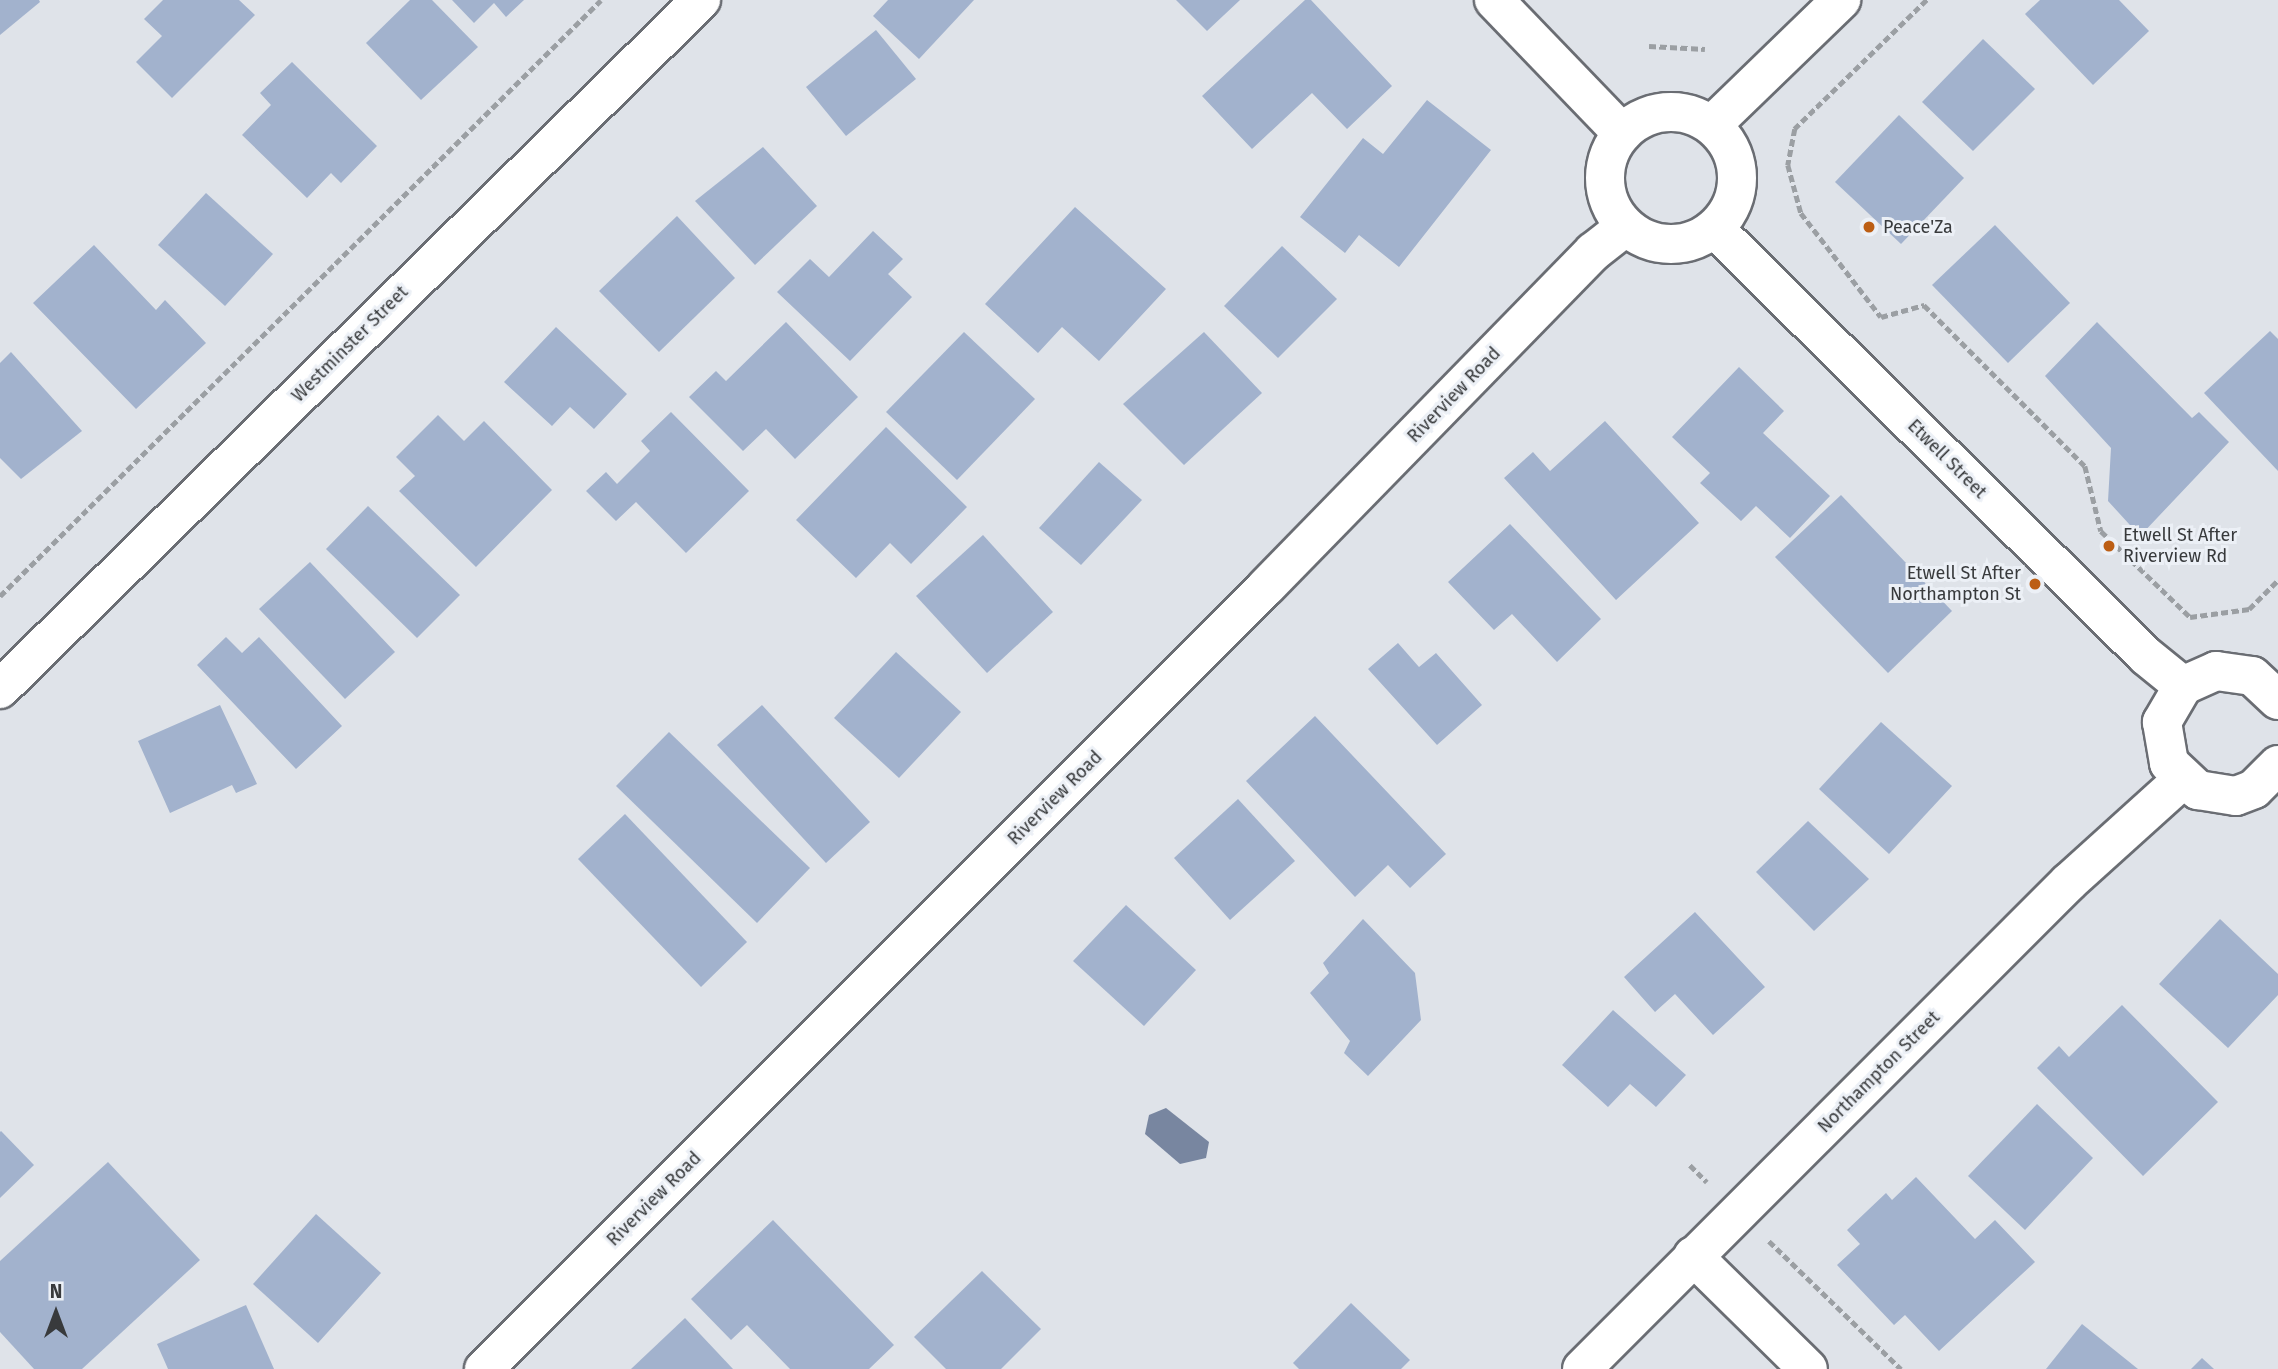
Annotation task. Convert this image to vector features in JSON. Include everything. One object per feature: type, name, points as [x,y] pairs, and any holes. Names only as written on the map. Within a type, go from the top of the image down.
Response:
[{"type":"street","name":"Westminster Street","points":[[0,689],[701,0]]},
{"type":"street","points":[[1494,0],[1622,132]]},
{"type":"street","points":[[1712,125],[1841,0]]},
{"type":"street","points":[[1676,111],[1712,125],[1726,139],[1738,176],[1735,196],[1715,229],[1698,239],[1660,244],[1625,227],[1606,191],[1610,150],[1622,132],[1647,116],[1676,111]]},
{"type":"street","name":"Riverview Road","points":[[484,1369],[1267,586],[1593,252],[1625,227]]},
{"type":"street","name":"Etwell Street","points":[[1715,229],[2146,656],[2183,686]]},
{"type":"street","points":[[2274,687],[2234,671],[2216,671],[2183,686],[2162,722],[2169,763],[2182,780],[2216,796],[2236,796],[2275,777]]},
{"type":"street","name":"Northampton Street","points":[[1582,1369],[2069,882],[2182,780]]},
{"type":"street","points":[[1693,1256],[1808,1369]]},
{"type":"path","points":[[0,596],[601,0]]},
{"type":"path","points":[[1927,0],[1795,129],[1788,165],[1801,213],[1881,317],[1924,305],[2085,466],[2101,531],[2190,617],[2249,609],[2278,580]]},
{"type":"path","points":[[1649,46],[1704,49]]},
{"type":"path","points":[[1690,1166],[1901,1369]]},
{"type":"water","points":[[1166,1108],[1209,1142],[1206,1158],[1180,1164],[1145,1134],[1149,1115]]},
{"type":"building","points":[[0,0],[39,0],[40,2],[0,35]]},
{"type":"building","points":[[163,0],[239,0],[255,15],[172,98],[136,62],[162,36],[144,19]]},
{"type":"building","points":[[410,0],[432,0],[478,47],[421,100],[366,43]]},
{"type":"building","points":[[452,0],[524,0],[506,17],[494,3],[474,23]]},
{"type":"building","points":[[888,0],[974,0],[919,59],[873,16]]},
{"type":"building","points":[[1176,0],[1240,0],[1207,31]]},
{"type":"building","points":[[1305,0],[1311,0],[1392,86],[1347,129],[1312,93],[1252,149],[1202,96]]},
{"type":"building","points":[[2040,0],[2119,0],[2149,31],[2093,85],[2025,14]]},
{"type":"building","points":[[876,30],[916,79],[846,136],[806,87]]},
{"type":"building","points":[[1983,39],[2035,89],[1973,151],[1922,102]]},
{"type":"building","points":[[292,62],[377,146],[341,183],[331,173],[307,198],[242,135],[271,105],[260,93]]},
{"type":"building","points":[[1427,100],[1491,150],[1399,267],[1359,235],[1345,253],[1300,217],[1363,138],[1383,154]]},
{"type":"building","points":[[1899,115],[1964,178],[1901,244],[1835,182]]},
{"type":"building","points":[[763,147],[817,206],[755,265],[695,201]]},
{"type":"building","points":[[206,193],[273,254],[225,306],[158,245]]},
{"type":"building","points":[[1075,207],[1166,289],[1099,361],[1062,327],[1038,353],[985,304]]},
{"type":"building","points":[[677,216],[735,278],[659,352],[599,291]]},
{"type":"building","points":[[1995,225],[2070,303],[2008,363],[1932,285]]},
{"type":"building","points":[[873,231],[903,259],[888,274],[912,297],[850,361],[777,292],[810,259],[829,277]]},
{"type":"building","points":[[94,245],[156,310],[165,300],[206,343],[136,409],[33,303]]},
{"type":"building","points":[[1282,246],[1337,299],[1278,358],[1224,306]]},
{"type":"building","points":[[786,322],[858,397],[795,459],[766,429],[743,451],[689,397],[716,371],[726,381]]},
{"type":"building","points":[[2097,322],[2192,418],[2199,412],[2229,442],[2140,536],[2108,501],[2111,448],[2045,376]]},
{"type":"building","points":[[556,327],[627,394],[594,429],[570,407],[552,426],[504,382]]},
{"type":"building","points":[[2270,331],[2278,339],[2278,471],[2204,393]]},
{"type":"building","points":[[964,332],[1035,399],[957,480],[886,412]]},
{"type":"building","points":[[1204,332],[1262,393],[1184,465],[1123,404]]},
{"type":"building","points":[[11,352],[82,431],[21,479],[0,458],[0,363]]},
{"type":"building","points":[[1739,367],[1784,411],[1763,433],[1830,496],[1790,538],[1756,506],[1741,521],[1700,483],[1710,473],[1672,437]]},
{"type":"building","points":[[671,412],[749,491],[686,553],[636,502],[616,521],[586,491],[606,472],[617,484],[650,451],[641,441]]},
{"type":"building","points":[[438,415],[464,441],[484,421],[552,490],[476,567],[399,491],[415,476],[396,457]]},
{"type":"building","points":[[1605,421],[1699,523],[1616,600],[1504,478],[1533,452],[1550,471]]},
{"type":"building","points":[[886,427],[967,507],[911,564],[890,543],[856,578],[796,520]]},
{"type":"building","points":[[1099,462],[1142,500],[1081,565],[1039,528]]},
{"type":"building","points":[[1841,495],[1952,611],[1888,673],[1775,557]]},
{"type":"building","points":[[368,506],[460,595],[417,638],[326,549]]},
{"type":"building","points":[[1510,524],[1601,619],[1557,662],[1512,614],[1494,630],[1448,582]]},
{"type":"building","points":[[983,535],[1053,612],[987,673],[916,596]]},
{"type":"building","points":[[310,562],[395,652],[345,699],[259,609]]},
{"type":"building","points":[[226,637],[242,653],[259,637],[342,726],[296,769],[197,665]]},
{"type":"building","points":[[1398,643],[1419,667],[1436,653],[1482,705],[1437,745],[1368,669]]},
{"type":"building","points":[[896,652],[961,712],[899,778],[834,718]]},
{"type":"building","points":[[220,705],[257,784],[236,793],[232,785],[170,813],[138,741]]},
{"type":"building","points":[[762,705],[870,822],[826,863],[717,745]]},
{"type":"building","points":[[1315,716],[1446,854],[1410,888],[1388,865],[1355,897],[1246,781]]},
{"type":"building","points":[[1881,722],[1952,786],[1889,854],[1819,789]]},
{"type":"building","points":[[669,732],[810,868],[757,923],[616,786]]},
{"type":"building","points":[[1238,799],[1295,861],[1230,920],[1174,858]]},
{"type":"building","points":[[625,814],[747,942],[701,987],[578,859]]},
{"type":"building","points":[[1808,821],[1869,879],[1814,931],[1756,872]]},
{"type":"building","points":[[1126,905],[1196,970],[1144,1026],[1073,961]]},
{"type":"building","points":[[1695,912],[1765,987],[1713,1035],[1675,994],[1655,1012],[1624,977]]},
{"type":"building","points":[[1363,919],[1415,973],[1421,1020],[1368,1076],[1344,1053],[1350,1041],[1310,993],[1329,973],[1323,963]]},
{"type":"building","points":[[2220,919],[2278,974],[2278,995],[2228,1048],[2159,984]]},
{"type":"building","points":[[2122,1005],[2218,1102],[2143,1176],[2037,1068],[2059,1046],[2069,1057]]},
{"type":"building","points":[[1613,1010],[1686,1075],[1656,1107],[1630,1084],[1608,1107],[1562,1065]]},
{"type":"building","points":[[2037,1104],[2093,1158],[2025,1230],[1968,1176]]},
{"type":"building","points":[[0,1132],[34,1165],[0,1198]]},
{"type":"building","points":[[108,1162],[200,1260],[82,1369],[34,1369],[0,1332],[0,1261]]},
{"type":"building","points":[[1916,1177],[1975,1239],[1995,1220],[2035,1262],[1939,1351],[1905,1315],[1894,1325],[1837,1265],[1860,1244],[1847,1230],[1886,1193],[1892,1200]]},
{"type":"building","points":[[316,1214],[381,1273],[318,1343],[253,1284]]},
{"type":"building","points":[[773,1220],[894,1345],[869,1369],[790,1369],[747,1325],[731,1340],[691,1299]]},
{"type":"building","points":[[982,1271],[1041,1329],[1001,1369],[946,1369],[914,1337]]},
{"type":"building","points":[[1351,1303],[1410,1360],[1401,1369],[1299,1369],[1293,1363]]},
{"type":"building","points":[[246,1305],[274,1369],[168,1369],[157,1344]]},
{"type":"building","points":[[685,1318],[733,1369],[631,1369]]},
{"type":"building","points":[[2082,1324],[2138,1369],[2046,1369]]},
{"type":"building","points":[[2202,1358],[2214,1369],[2191,1369]]},
{"type":"place","name":"Peace'Za","points":[[1869,227]]},
{"type":"place","name":"Etwell St After Riverview Rd","points":[[2109,546]]},
{"type":"place","name":"Etwell St After Northampton St","points":[[2035,584]]}]
